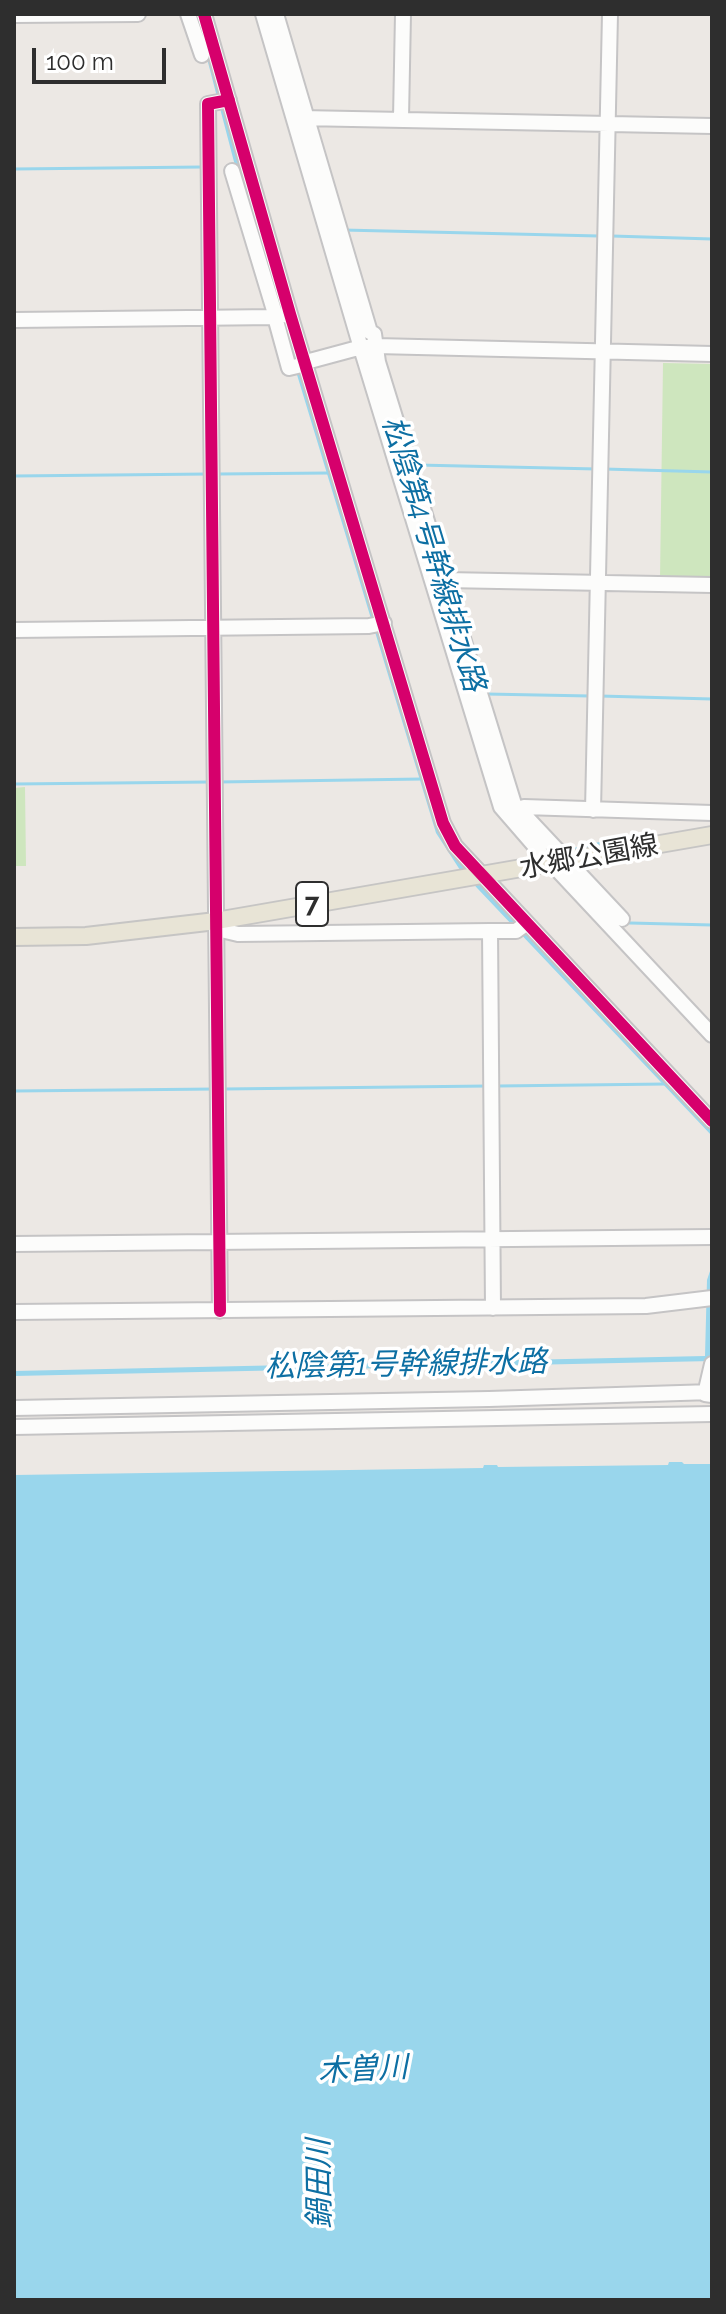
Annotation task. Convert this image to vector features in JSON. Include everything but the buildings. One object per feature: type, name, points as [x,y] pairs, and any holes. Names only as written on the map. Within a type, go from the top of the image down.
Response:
[{"type":"main road","name":"水郷公園線","points":[[14,937],[86,936],[216,925],[712,835]]},
{"type":"main road","name":"水郷公園線","points":[[14,928],[86,936]]},
{"type":"street","points":[[14,15],[138,14]]},
{"type":"street","points":[[188,14],[202,55]]},
{"type":"street","points":[[204,14],[239,175],[281,316],[302,364],[379,624],[443,823],[476,877],[712,1121]]},
{"type":"street","points":[[263,14],[300,119],[439,582],[514,804],[513,812],[540,852],[622,919]]},
{"type":"street","points":[[276,14],[300,119]]},
{"type":"street","points":[[401,118],[403,14]]},
{"type":"street","points":[[593,810],[610,14]]},
{"type":"street","points":[[220,1311],[208,104],[223,102]]},
{"type":"street","points":[[300,119],[401,118],[712,126]]},
{"type":"street","points":[[14,320],[281,316]]},
{"type":"street","points":[[302,364],[368,347],[712,354]]},
{"type":"street","points":[[439,582],[712,585]]},
{"type":"street","points":[[14,630],[379,624]]},
{"type":"street","points":[[513,812],[593,810],[712,813]]},
{"type":"street","points":[[513,812],[712,1035]]},
{"type":"street","points":[[216,925],[238,934],[490,931],[522,926]]},
{"type":"street","points":[[490,931],[493,1308]]},
{"type":"street","points":[[14,1244],[712,1237]]},
{"type":"street","points":[[14,1312],[647,1306],[708,1299]]},
{"type":"street","points":[[14,1408],[710,1394],[712,1364]]},
{"type":"street","points":[[14,1427],[712,1414]]},
{"type":"green space","points":[[663,363],[712,364],[712,580],[660,579]]},
{"type":"green space","points":[[25,787],[26,866],[14,866],[14,788]]},
{"type":"water","points":[[192,14],[197,14],[209,48],[248,199],[436,820],[482,886],[712,1129],[712,1136],[460,870],[436,833],[244,200],[205,51]]},
{"type":"water","name":"松陰第1号幹線排水路","points":[[712,1265],[712,1361],[14,1376],[14,1371],[705,1356],[707,1280]]},
{"type":"water","points":[[669,1462],[712,1464],[712,2300],[14,2300],[14,1475],[483,1468],[484,1465],[668,1465]]},
{"type":"waterway","points":[[14,169],[202,167]]},
{"type":"waterway","points":[[343,230],[599,236]]},
{"type":"waterway","points":[[612,236],[712,239]]},
{"type":"waterway","name":"松陰第4号幹線排水路","points":[[417,465],[597,469]]},
{"type":"waterway","points":[[604,469],[712,472]]},
{"type":"waterway","points":[[218,474],[330,473]]},
{"type":"waterway","points":[[14,476],[208,474]]},
{"type":"waterway","name":"松陰第4号幹線排水路","points":[[486,694],[590,696]]},
{"type":"waterway","points":[[600,696],[712,699]]},
{"type":"waterway","points":[[218,782],[422,779]]},
{"type":"waterway","points":[[14,784],[210,782]]},
{"type":"waterway","points":[[567,851],[602,843]]},
{"type":"waterway","points":[[630,923],[712,925]]},
{"type":"waterway","points":[[498,1086],[666,1084]]},
{"type":"waterway","points":[[224,1089],[488,1086]]},
{"type":"waterway","points":[[14,1091],[215,1089]]},
{"type":"cycle path","points":[[204,14],[290,314],[443,823],[455,846],[712,1121]]},
{"type":"cycle path","points":[[220,1311],[208,104],[229,100]]},
{"type":"water label","name":"木曽川","points":[[363,2070]]},
{"type":"water label","name":"鍋田川","points":[[320,2184]]}]
